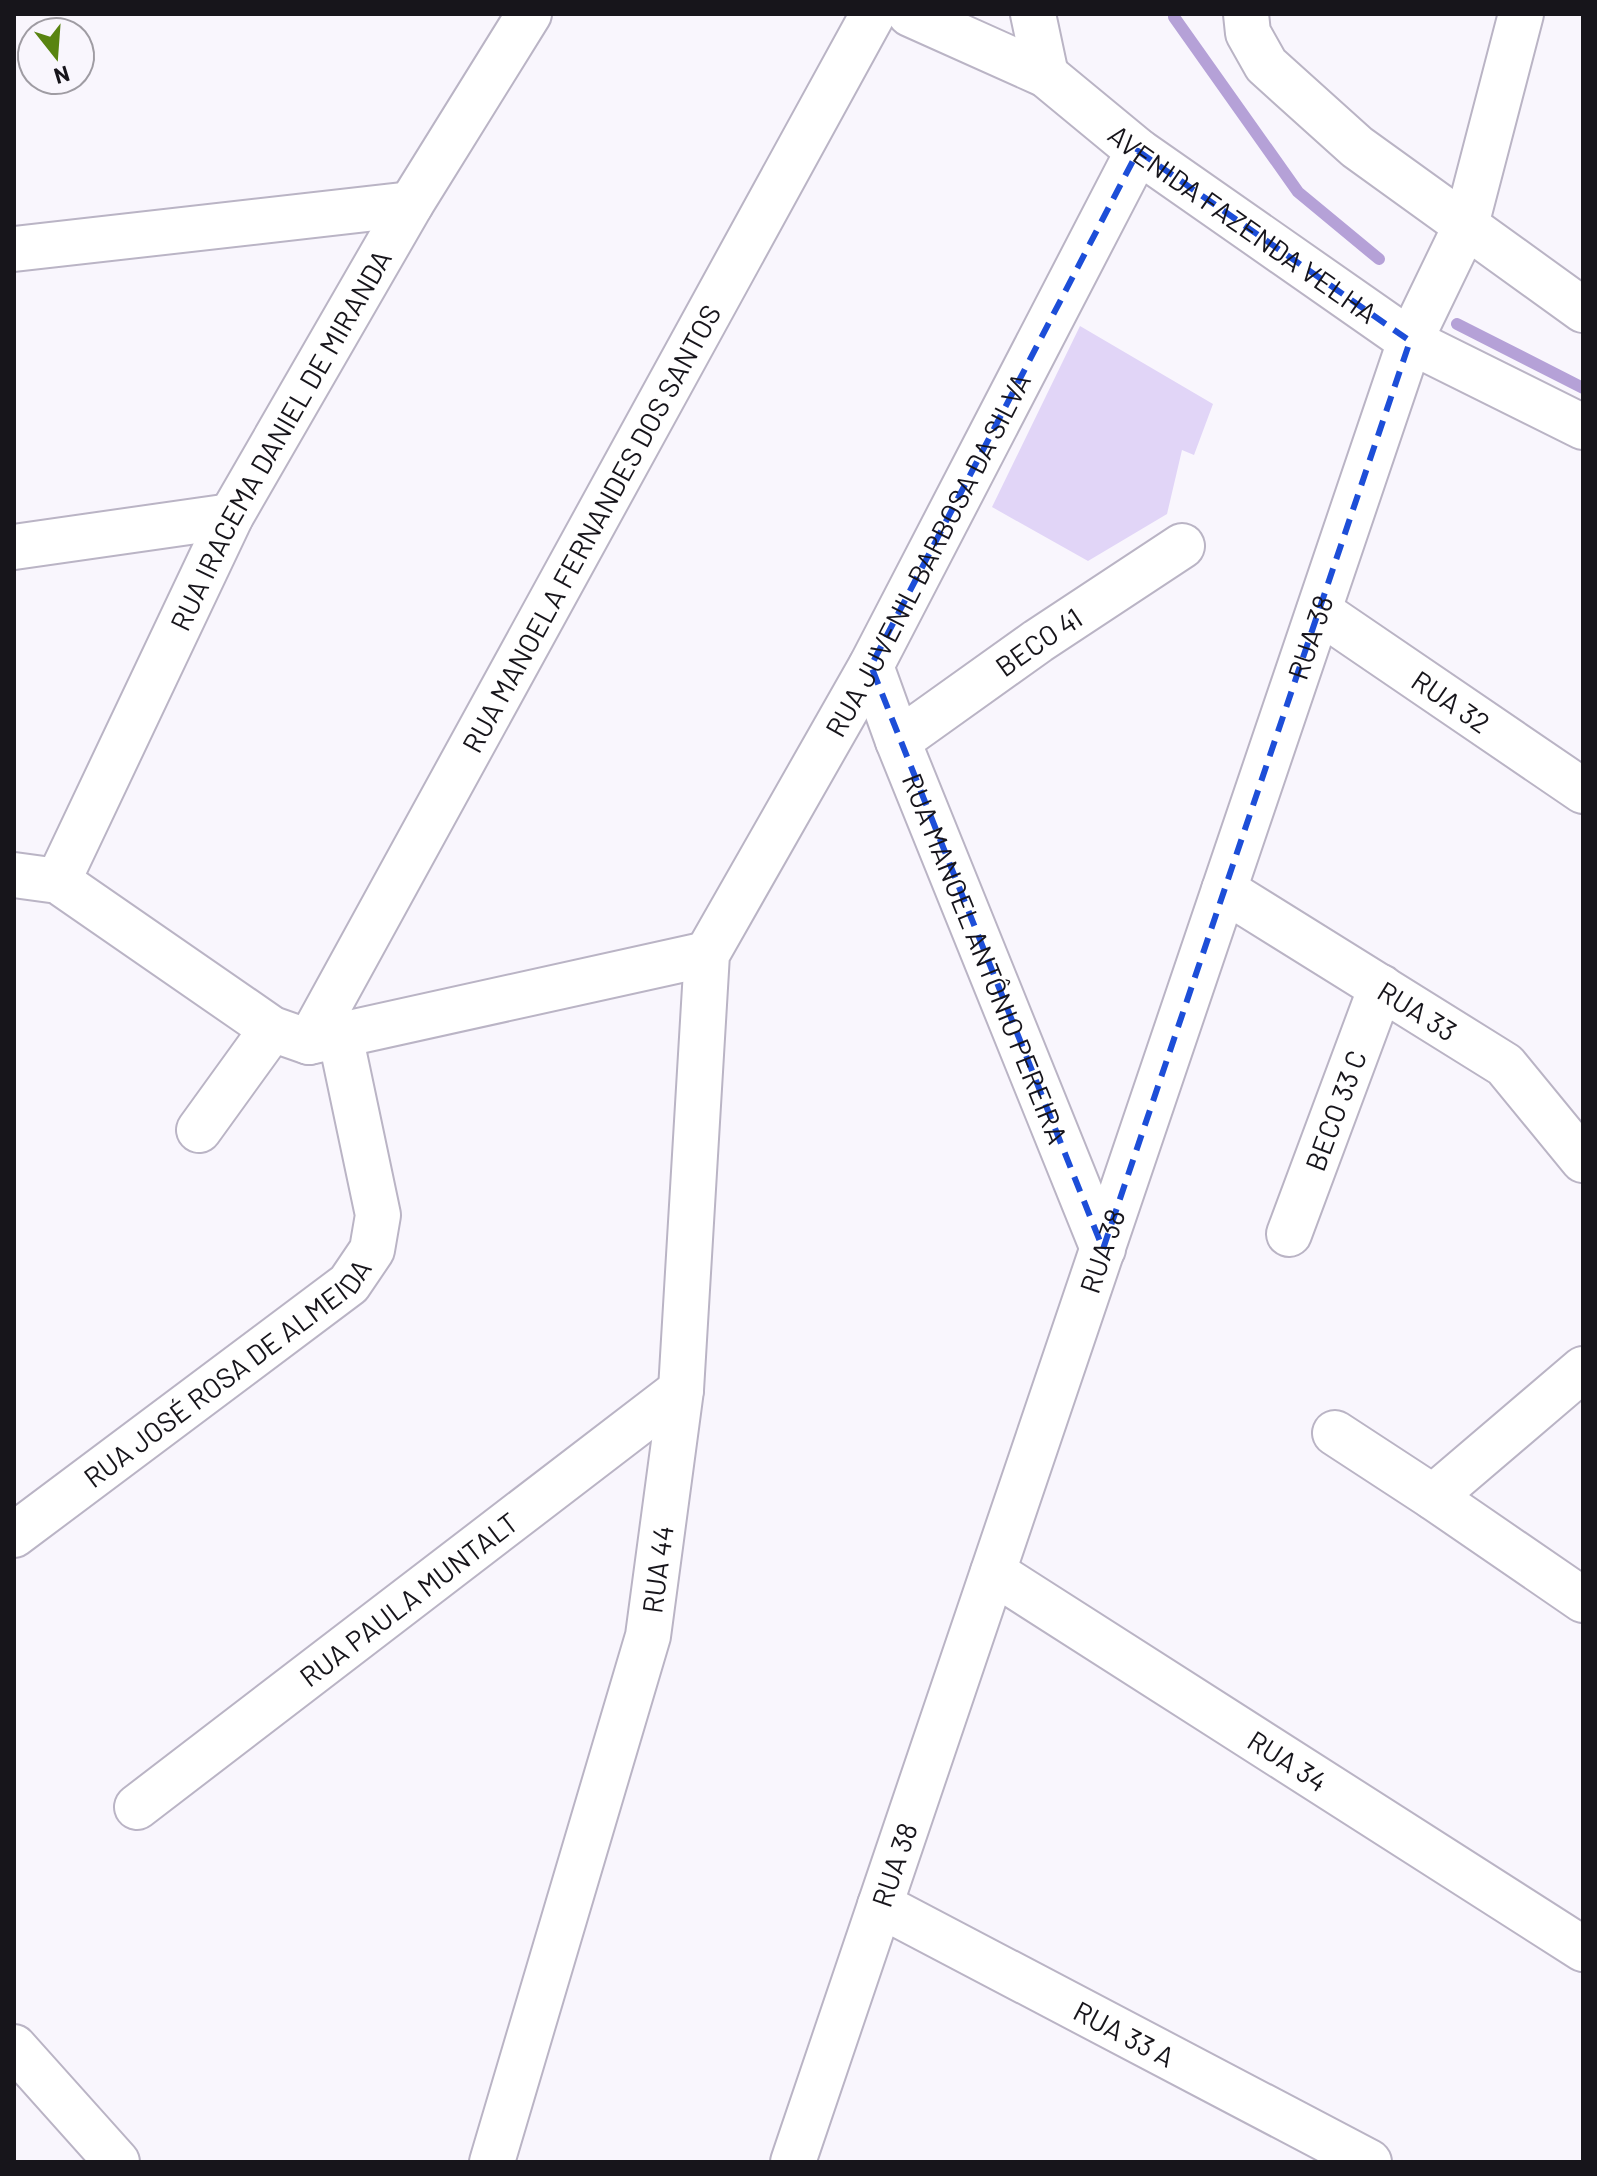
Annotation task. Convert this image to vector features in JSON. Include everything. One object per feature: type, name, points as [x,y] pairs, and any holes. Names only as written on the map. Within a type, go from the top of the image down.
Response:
[{"type":"street","name":"RUA IRACEMA DANIEL DE MIRANDA","points":[[58,881],[231,516],[411,204],[529,14]]},
{"type":"street","name":"RUA MANOELA FERNANDES DOS SANTOS","points":[[199,1130],[307,1035],[873,14]]},
{"type":"street","name":"AVENIDA FAZENDA VELHA","points":[[910,14],[1046,75],[1138,151],[1410,341],[1583,427]]},
{"type":"street","points":[[1033,14],[1046,75]]},
{"type":"street","points":[[1246,14],[1248,33],[1266,65],[1357,147],[1583,310]]},
{"type":"street","name":"RUA 38","points":[[793,2162],[1410,341],[1466,225],[1521,14]]},
{"type":"street","name":"RUA JUVENIL BARBOSA DA SILVA","points":[[707,954],[871,666],[1138,151]]},
{"type":"street","points":[[14,249],[411,204]]},
{"type":"street","points":[[14,547],[231,516]]},
{"type":"street","name":"BECO 41","points":[[898,741],[1038,641],[1182,546]]},
{"type":"street","name":"RUA 32","points":[[1319,611],[1583,791]]},
{"type":"street","name":"RUA MANOEL ANTÔNIO PEREIRA","points":[[871,666],[898,741],[1103,1249]]},
{"type":"street","points":[[14,875],[58,881],[307,1035],[707,954]]},
{"type":"street","name":"RUA 33","points":[[1224,890],[1505,1065],[1583,1160]]},
{"type":"street","name":"RUA 44","points":[[492,2162],[648,1636],[681,1390],[707,954]]},
{"type":"street","name":"BECO 33 C","points":[[1289,1234],[1381,987]]},
{"type":"street","name":"RUA JOSÉ ROSA DE ALMEIDA","points":[[14,1535],[349,1284],[372,1250],[378,1215],[307,1035]]},
{"type":"street","points":[[1433,1497],[1583,1369]]},
{"type":"street","name":"RUA PAULA MUNTALT","points":[[137,1807],[681,1390]]},
{"type":"street","points":[[1335,1433],[1583,1600]]},
{"type":"street","name":"RUA 34","points":[[993,1572],[1583,1949]]},
{"type":"street","name":"RUA 33 A","points":[[880,1905],[1369,2162]]},
{"type":"street","points":[[14,2047],[117,2162]]},
{"type":"highlighted area","points":[[1138,151],[1410,341],[1103,1249],[871,666]]},
{"type":"shaded area","points":[[1080,326],[1213,404],[1194,455],[1182,450],[1167,514],[1088,561],[992,507]]},
{"type":"waterway","points":[[1174,14],[1298,192],[1379,259]]},
{"type":"waterway","points":[[1457,324],[1583,388]]}]
